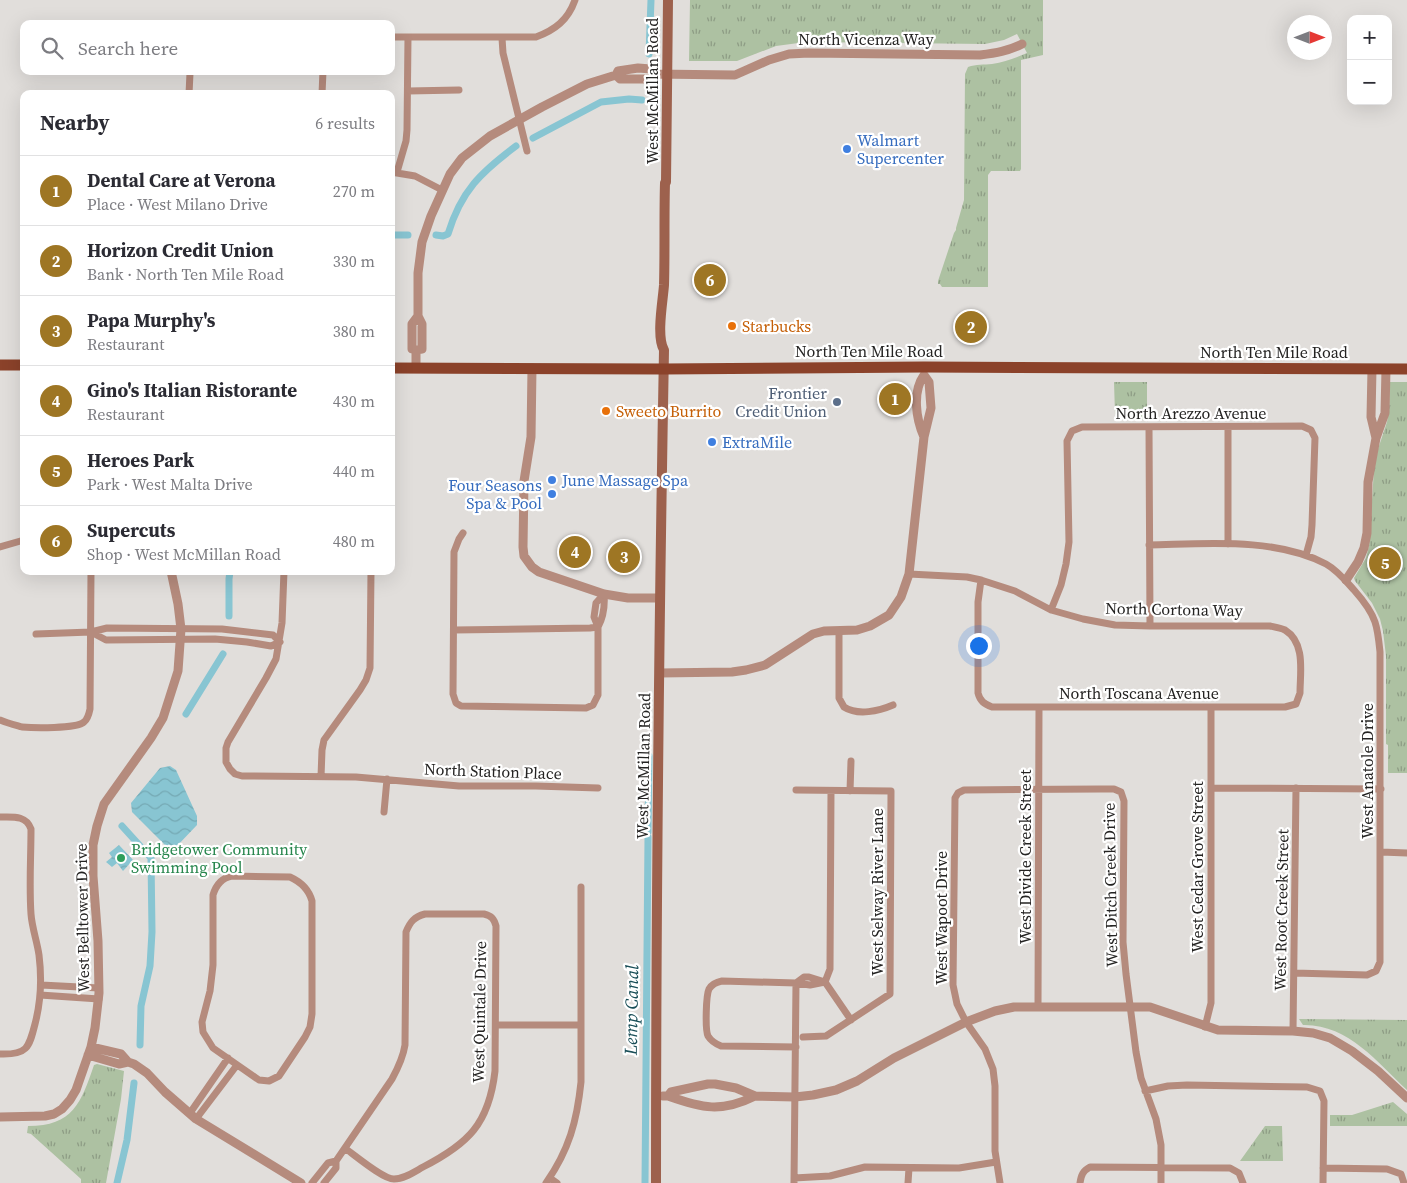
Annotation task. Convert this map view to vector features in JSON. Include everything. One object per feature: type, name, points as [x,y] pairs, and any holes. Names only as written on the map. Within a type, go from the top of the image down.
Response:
[{"type":"main road","name":"West McMillan Road","points":[[656,1183],[660,598],[664,369],[664,350],[661,345],[661,313],[664,286],[668,0]]},
{"type":"main road","points":[[0,365],[20,365]]},
{"type":"main road","name":"North Ten Mile Road","points":[[395,368],[924,371],[1407,369]]},
{"type":"street","points":[[395,37],[536,37],[550,32],[568,15],[574,0]]},
{"type":"street","points":[[395,169],[406,141],[408,37]]},
{"type":"street","points":[[502,38],[503,53],[527,151]]},
{"type":"street","name":"North Vicenza Way","points":[[416,368],[416,350],[422,349],[422,324],[418,316],[418,274],[422,242],[430,216],[450,174],[462,158],[490,136],[519,119],[587,84],[616,75],[618,71],[638,68],[651,68],[653,74],[734,75],[769,60],[789,54],[980,55],[1000,53],[1022,44]]},
{"type":"street","points":[[189,90],[190,75]]},
{"type":"street","points":[[322,90],[323,75]]},
{"type":"street","points":[[408,91],[459,90]]},
{"type":"street","points":[[395,172],[414,176],[442,190]]},
{"type":"street","points":[[532,368],[531,437],[524,481],[524,556],[538,572],[604,594],[628,598],[660,598]]},
{"type":"street","points":[[1372,369],[1371,417],[1376,438]]},
{"type":"street","points":[[1346,580],[1358,562],[1364,548],[1370,464],[1376,438],[1385,413],[1386,369]]},
{"type":"street","points":[[924,371],[919,382],[917,405],[919,425],[924,437]]},
{"type":"street","points":[[660,673],[732,672],[746,670],[765,665],[812,634],[824,631],[857,630],[870,626],[889,615],[901,597],[909,574],[924,437],[931,408],[929,382],[924,371]]},
{"type":"street","name":"North Arezzo Avenue","points":[[1051,610],[1061,585],[1069,542],[1068,441],[1072,431],[1082,427],[1302,426],[1311,430],[1315,438],[1312,525],[1306,555]]},
{"type":"street","points":[[1150,427],[1150,626]]},
{"type":"street","points":[[1228,427],[1228,544]]},
{"type":"street","points":[[464,533],[459,539],[454,552],[453,694],[456,703],[461,706],[586,708],[593,705],[598,695],[598,627],[603,619],[604,594]]},
{"type":"street","points":[[0,547],[20,541]]},
{"type":"street","name":"West Anatole Drive","points":[[1149,545],[1228,544],[1265,546],[1306,555],[1328,565],[1346,580],[1362,599],[1374,621],[1380,652],[1380,962],[1376,972],[1366,975],[1294,973]]},
{"type":"street","name":"North Cortona Way","points":[[909,574],[967,577],[982,580],[1015,591],[1051,610],[1114,625],[1270,626],[1285,630],[1296,641],[1300,652],[1300,693],[1296,704]]},
{"type":"street","points":[[0,720],[29,727],[76,726],[85,721],[90,708],[91,575]]},
{"type":"street","name":"West Belltower Drive","points":[[0,1117],[45,1116],[54,1114],[62,1109],[76,1090],[90,1051],[96,1028],[99,999],[93,845],[104,804],[163,718],[178,671],[181,634],[178,604],[172,575]]},
{"type":"street","points":[[36,634],[91,632],[107,628],[181,634],[271,646],[280,642],[284,575]]},
{"type":"street","points":[[321,777],[324,740],[360,690],[370,668],[371,575]]},
{"type":"street","name":"North Toscana Avenue","points":[[982,580],[978,602],[978,693],[982,703],[992,707],[1285,707],[1296,704]]},
{"type":"street","points":[[454,630],[598,627]]},
{"type":"street","points":[[840,631],[840,698],[844,707],[852,711],[876,711],[893,705]]},
{"type":"street","points":[[91,632],[106,640],[181,634]]},
{"type":"street","name":"North Station Place","points":[[280,642],[272,668],[228,742],[225,755],[226,762],[235,774],[242,776],[356,777],[459,786],[598,788]]},
{"type":"street","name":"West Divide Creek Street","points":[[1038,1007],[1039,707]]},
{"type":"street","name":"West Cedar Grove Street","points":[[1205,1027],[1210,1003],[1211,707]]},
{"type":"street","points":[[796,790],[850,791],[851,761]]},
{"type":"street","points":[[384,812],[387,779]]},
{"type":"street","name":"West Ditch Creek Drive","points":[[1039,790],[1100,788],[1114,789],[1122,792],[1124,801],[1123,942],[1126,974],[1136,1052],[1145,1091],[1156,1119],[1161,1145],[1161,1183]]},
{"type":"street","points":[[1211,788],[1381,789]]},
{"type":"street","name":"West Root Creek Street","points":[[1293,1032],[1296,788]]},
{"type":"street","name":"West Wapoot Drive","points":[[1000,1183],[996,1162],[993,1069],[985,1049],[966,1022],[957,1004],[953,985],[955,798],[958,793],[964,790],[1039,790]]},
{"type":"street","points":[[824,982],[830,969],[831,791]]},
{"type":"street","name":"West Selway River Lane","points":[[850,791],[891,791],[890,994],[851,1020]]},
{"type":"street","points":[[0,818],[16,817],[26,821],[31,829],[30,904],[32,927],[39,956],[41,985],[39,1008],[30,1044],[24,1050],[14,1055],[0,1054]]},
{"type":"street","points":[[1381,852],[1407,853]]},
{"type":"street","points":[[232,876],[290,877],[297,880],[307,890],[312,905],[312,1014],[310,1027],[279,1076],[269,1081],[259,1080],[228,1058],[213,1048],[203,1032],[202,1022],[210,991],[213,966],[214,895],[216,887],[221,881],[232,876]]},
{"type":"street","points":[[557,1183],[548,1180],[562,1158],[573,1128],[581,1082],[581,886]]},
{"type":"street","name":"West Quintale Drive","points":[[425,914],[484,914],[493,918],[496,926],[496,1025],[493,1088],[488,1106],[480,1122],[466,1140],[448,1154],[404,1177],[395,1179],[386,1178],[346,1149],[392,1079],[403,1056],[405,1045],[406,932],[412,920],[425,914]]},
{"type":"street","points":[[796,1047],[721,1046],[710,1039],[707,1032],[710,988],[722,981],[810,985],[824,982]]},
{"type":"street","points":[[803,1037],[826,1036],[851,1020],[824,982]]},
{"type":"street","points":[[796,983],[794,1180],[830,1176],[865,1168],[959,1168],[996,1162]]},
{"type":"street","points":[[41,985],[99,988]]},
{"type":"street","points":[[40,995],[99,999]]},
{"type":"street","points":[[668,1096],[671,1092],[708,1084],[736,1088],[755,1096],[795,1097],[813,1095],[829,1092],[857,1081],[894,1058],[966,1022],[995,1011],[1014,1007],[1150,1007],[1218,1030],[1313,1033],[1330,1038],[1352,1051],[1407,1098]]},
{"type":"street","points":[[496,1025],[581,1025]]},
{"type":"street","points":[[90,1051],[119,1064],[128,1062],[134,1064],[147,1073],[165,1092],[193,1116],[301,1183]]},
{"type":"street","points":[[193,1116],[228,1058]]},
{"type":"street","points":[[193,1116],[237,1064]]},
{"type":"street","points":[[1145,1091],[1168,1086],[1187,1085],[1308,1087],[1320,1091],[1324,1101],[1323,1183]]},
{"type":"street","points":[[656,1096],[668,1096],[706,1107],[714,1107],[755,1096]]},
{"type":"street","points":[[312,1183],[328,1164],[336,1161],[346,1149]]},
{"type":"street","points":[[324,1183],[336,1168],[336,1161]]},
{"type":"street","points":[[908,1168],[908,1183]]},
{"type":"street","points":[[1080,1183],[1081,1175],[1090,1168],[1230,1168],[1239,1173],[1243,1183]]},
{"type":"street","points":[[1323,1168],[1387,1169],[1401,1174],[1404,1183]]},
{"type":"green space","points":[[690,0],[1043,0],[1043,55],[1021,60],[1021,169],[1020,171],[991,171],[988,175],[988,287],[942,287],[938,284],[938,281],[956,230],[964,200],[965,74],[968,67],[1001,62],[1027,53],[1017,34],[1004,40],[985,44],[806,42],[776,46],[737,61],[689,61]]},
{"type":"green space","points":[[1114,382],[1147,382],[1147,420],[1117,420],[1115,414]]},
{"type":"green space","points":[[1390,382],[1407,382],[1407,773],[1388,773],[1388,745],[1386,744],[1386,656],[1383,631],[1380,619],[1372,603],[1354,578],[1366,558],[1369,546],[1374,469],[1387,422]]},
{"type":"green space","points":[[1299,1019],[1407,1020],[1407,1090],[1373,1057],[1348,1038],[1319,1026],[1303,1025]]},
{"type":"green space","points":[[97,1064],[124,1071],[121,1099],[106,1183],[81,1183],[81,1179],[31,1134],[27,1133],[28,1126],[55,1122],[73,1110],[85,1091],[94,1065]]},
{"type":"green space","points":[[1393,1102],[1407,1114],[1407,1126],[1330,1126],[1330,1115],[1352,1115]]},
{"type":"green space","points":[[1265,1126],[1282,1126],[1283,1161],[1240,1161]]},
{"type":"water","points":[[170,766],[176,770],[197,816],[197,825],[176,847],[168,848],[132,812],[131,803],[160,768]]},
{"type":"water","name":"Bridgetower Community Swimming Pool","points":[[119,845],[133,860],[123,871],[117,863],[112,867],[106,862],[112,857],[109,853]]},
{"type":"waterway","name":"Lemp Canal","points":[[649,54],[651,0]]},
{"type":"waterway","points":[[533,138],[601,102],[629,99],[642,100]]},
{"type":"waterway","points":[[436,235],[443,236],[448,234],[453,219],[466,194],[492,165],[516,146]]},
{"type":"waterway","points":[[395,235],[408,235]]},
{"type":"waterway","points":[[229,616],[230,575]]},
{"type":"waterway","points":[[186,714],[223,654]]},
{"type":"waterway","name":"Lemp Canal","points":[[648,832],[649,756]]},
{"type":"waterway","points":[[122,826],[151,858],[152,932],[150,966],[141,1006],[140,1045]]},
{"type":"waterway","name":"Lemp Canal","points":[[645,1183],[648,837]]},
{"type":"waterway","points":[[117,1183],[127,1140],[134,1083]]},
{"type":"place","name":"Walmart Supercenter","points":[[847,149]]},
{"type":"place","name":"Supercuts","points":[[710,280]]},
{"type":"place","name":"Starbucks","points":[[732,326]]},
{"type":"place","name":"Horizon Credit Union","points":[[971,327]]},
{"type":"place","name":"Dental Care at Verona","points":[[895,399]]},
{"type":"place","name":"Frontier Credit Union","points":[[837,402]]},
{"type":"place","name":"Sweeto Burrito","points":[[606,411]]},
{"type":"place","name":"ExtraMile","points":[[712,442]]},
{"type":"place","name":"June Massage Spa","points":[[552,480]]},
{"type":"place","name":"Four Seasons Spa & Pool","points":[[552,494]]},
{"type":"place","name":"Gino's Italian Ristorante","points":[[575,552]]},
{"type":"place","name":"Papa Murphy's","points":[[624,557]]},
{"type":"place","name":"Heroes Park","points":[[1385,563]]},
{"type":"place","name":"Bridgetower Community Swimming Pool","points":[[121,858]]}]
